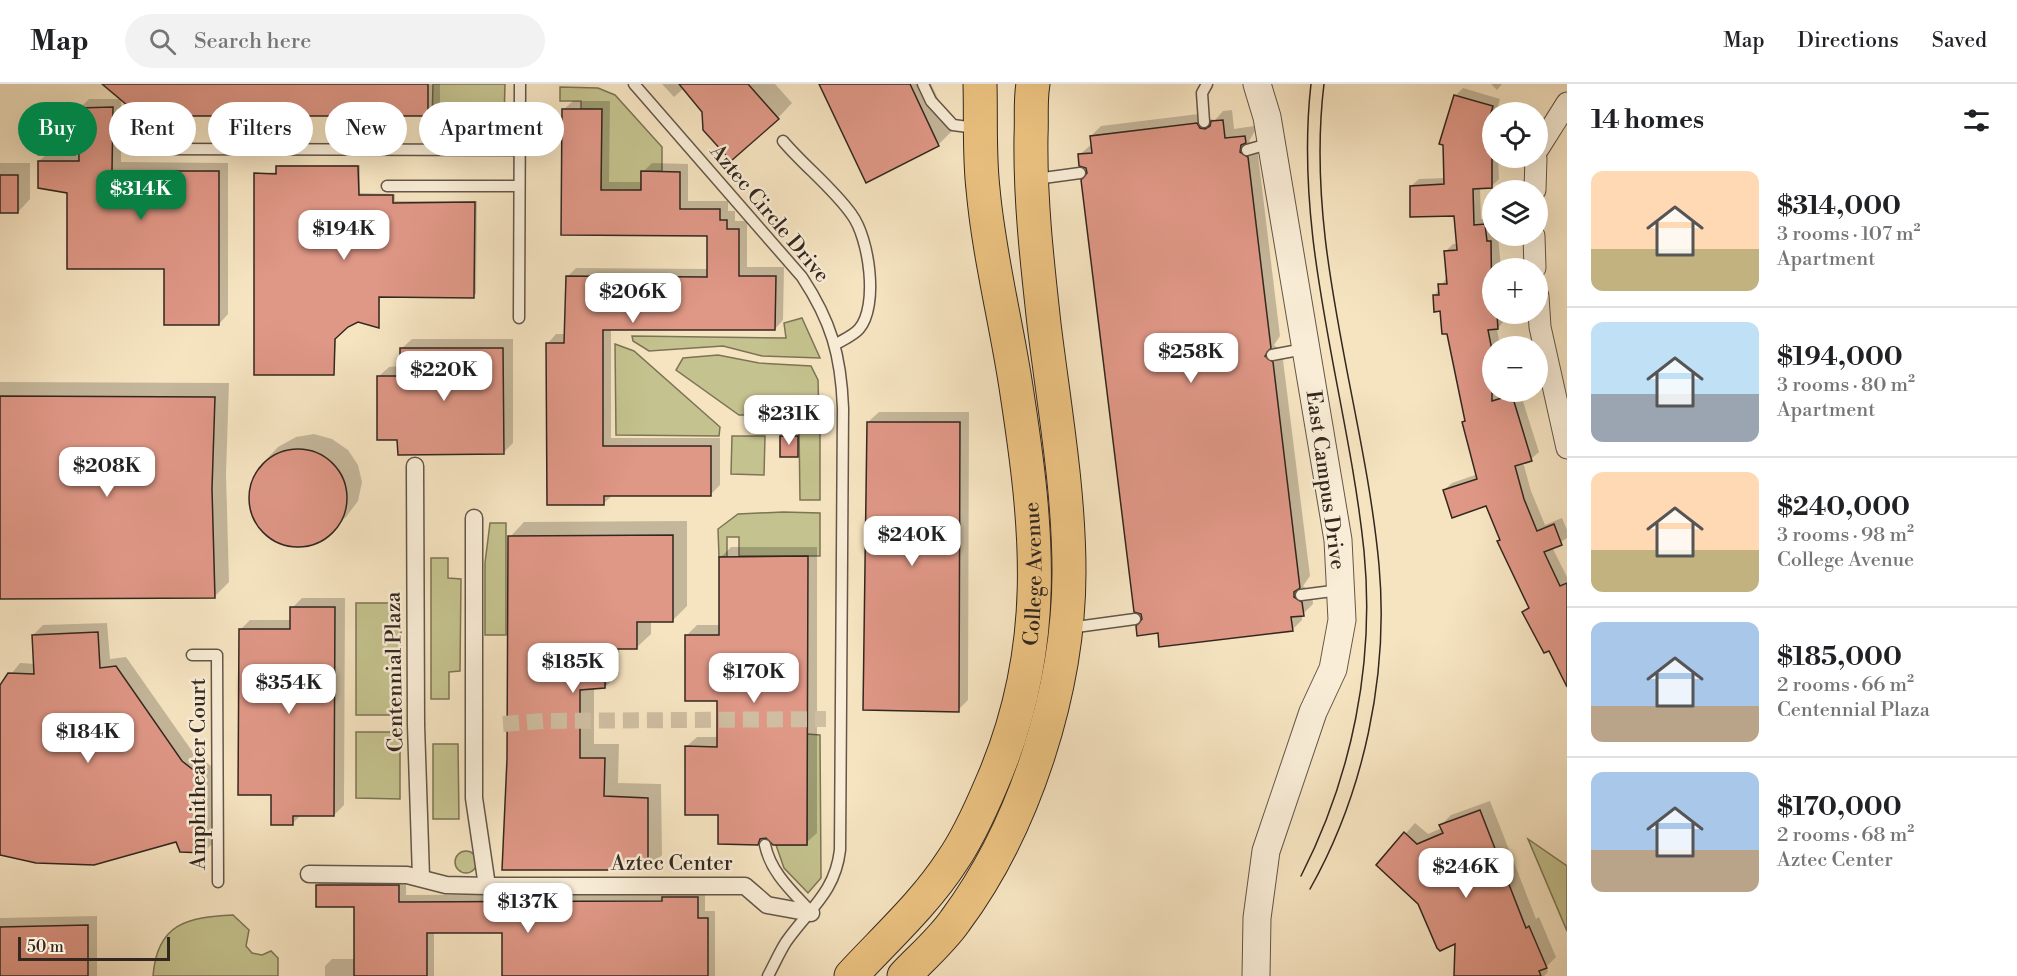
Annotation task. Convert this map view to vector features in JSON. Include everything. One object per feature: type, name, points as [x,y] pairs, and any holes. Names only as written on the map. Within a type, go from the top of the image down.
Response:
[{"type":"main road","name":"College Avenue","points":[[851,976],[953,861],[984,803],[1010,742],[1028,673],[1036,589],[1033,509],[1016,386],[994,272],[982,188],[980,84]]},
{"type":"main road","name":"College Avenue","points":[[902,976],[955,922],[994,862],[1023,796],[1051,709],[1065,628],[1069,572],[1064,488],[1039,283],[1030,180],[1032,111]]},
{"type":"main road","points":[[902,976],[896,963],[935,884]]},
{"type":"street","name":"East Campus Drive","points":[[1256,976],[1257,918],[1266,851],[1313,712],[1333,669],[1342,620],[1338,540],[1308,349],[1259,146],[1257,84]]},
{"type":"street","points":[[1548,133],[1567,103]]},
{"type":"street","points":[[1540,324],[1567,448]]},
{"type":"street","name":"Centennial Plaza","points":[[415,466],[416,725],[421,877]]},
{"type":"street","points":[[474,518],[474,798],[487,886]]},
{"type":"street","name":"Aztec Center","points":[[309,873],[421,877],[446,885],[745,886],[767,904],[811,913]]},
{"type":"lane","points":[[519,102],[520,84]]},
{"type":"lane","name":"Aztec Circle Drive","points":[[634,84],[802,277],[820,304],[836,344],[840,363],[843,408],[838,870],[830,888],[786,943],[768,976]]},
{"type":"lane","points":[[923,84],[931,101],[953,125],[981,128]]},
{"type":"lane","points":[[1204,122],[1202,93],[1207,84]]},
{"type":"lane","points":[[783,141],[854,216],[863,242],[869,271],[870,307],[859,330],[836,344]]},
{"type":"lane","points":[[196,149],[419,150]]},
{"type":"lane","points":[[518,156],[519,318]]},
{"type":"lane","points":[[1030,180],[1080,173]]},
{"type":"lane","points":[[387,186],[518,186]]},
{"type":"lane","points":[[1272,354],[1308,349]]},
{"type":"lane","points":[[1301,595],[1340,590]]},
{"type":"lane","points":[[1065,628],[1135,619]]},
{"type":"lane","name":"Amphitheater Court","points":[[192,656],[217,655],[218,882]]},
{"type":"lane","points":[[765,845],[769,861],[776,873],[811,913]]},
{"type":"shaded area","points":[[433,84],[505,84],[504,102],[433,102]]},
{"type":"shaded area","points":[[560,87],[598,88],[615,95],[662,147],[662,171],[641,172],[641,190],[601,199],[601,110],[581,109],[581,101],[560,101]]},
{"type":"shaded area","points":[[802,318],[820,358],[762,356],[723,346],[649,351],[633,341],[632,336],[786,338],[784,323]]},
{"type":"shaded area","points":[[615,344],[634,351],[720,427],[719,436],[616,435]]},
{"type":"shaded area","points":[[718,355],[759,363],[811,366],[818,380],[819,415],[739,415],[676,370],[683,358]]},
{"type":"shaded area","points":[[799,426],[820,426],[820,500],[800,500]]},
{"type":"shaded area","points":[[732,436],[765,436],[764,475],[731,474]]},
{"type":"shaded area","points":[[820,513],[820,556],[739,556],[739,537],[727,537],[727,557],[719,557],[718,529],[738,514]]},
{"type":"shaded area","points":[[490,523],[506,523],[506,635],[485,635],[485,563]]},
{"type":"shaded area","points":[[431,558],[448,558],[448,578],[461,579],[460,671],[449,672],[449,699],[431,699]]},
{"type":"shaded area","points":[[356,603],[401,603],[401,715],[356,715]]},
{"type":"shaded area","points":[[356,732],[400,732],[400,799],[356,798]]},
{"type":"shaded area","points":[[807,734],[820,735],[821,878],[808,893],[784,868],[776,845],[807,845]]},
{"type":"shaded area","points":[[433,744],[458,744],[459,819],[433,819]]},
{"type":"shaded area","points":[[1528,839],[1567,866],[1567,931]]},
{"type":"shaded area","points":[[466,851],[474,854],[477,862],[474,870],[466,873],[458,870],[455,862],[458,854]]},
{"type":"shaded area","points":[[233,915],[249,930],[246,946],[252,953],[262,955],[271,951],[278,958],[278,976],[153,976],[161,944],[178,926],[202,918]]},
{"type":"building","points":[[102,84],[428,84],[428,102],[419,102],[419,116],[407,116],[407,102],[325,102],[325,116],[313,116],[313,102],[208,102],[208,116],[196,116],[196,102],[123,102]]},
{"type":"building","points":[[679,84],[748,84],[779,119],[731,161],[703,130],[702,112]]},
{"type":"building","points":[[819,84],[910,84],[939,146],[866,183]]},
{"type":"building","points":[[1454,95],[1482,103],[1482,168],[1492,168],[1492,180],[1482,180],[1482,189],[1473,189],[1474,225],[1482,224],[1482,246],[1491,246],[1491,258],[1482,258],[1482,324],[1498,324],[1498,329],[1488,330],[1489,336],[1482,336],[1482,402],[1514,402],[1532,461],[1515,466],[1524,499],[1537,531],[1554,524],[1562,545],[1544,552],[1560,586],[1567,583],[1567,687],[1549,651],[1544,653],[1522,612],[1529,608],[1497,541],[1500,540],[1486,506],[1452,518],[1443,490],[1477,479],[1462,422],[1465,421],[1447,334],[1442,334],[1440,311],[1434,312],[1433,295],[1439,295],[1438,284],[1447,284],[1444,251],[1457,250],[1454,216],[1410,217],[1410,186],[1444,184],[1443,145],[1439,144]]},
{"type":"building","points":[[97,107],[109,107],[109,156],[112,156],[112,171],[219,171],[219,325],[164,325],[164,269],[67,269],[67,193],[38,188],[38,161],[79,161],[79,156],[97,156]]},
{"type":"building","points":[[564,109],[602,109],[601,190],[641,190],[641,171],[680,172],[680,209],[720,209],[720,220],[727,220],[727,229],[739,229],[739,276],[776,276],[775,330],[603,330],[603,446],[711,446],[711,496],[604,496],[604,505],[547,505],[546,343],[564,343],[566,276],[707,277],[707,236],[561,235]]},
{"type":"building","points":[[1223,120],[1225,138],[1245,136],[1246,143],[1241,145],[1240,152],[1248,157],[1271,348],[1265,356],[1273,362],[1300,588],[1294,592],[1294,597],[1302,602],[1304,616],[1291,617],[1293,631],[1159,647],[1158,633],[1137,636],[1136,626],[1142,619],[1141,614],[1134,612],[1081,180],[1087,173],[1086,168],[1079,166],[1078,154],[1092,153],[1090,136],[1197,123],[1200,128],[1205,129],[1210,126],[1211,121]]},
{"type":"building","points":[[276,166],[358,166],[359,195],[393,195],[393,203],[475,202],[474,298],[379,297],[379,328],[358,322],[348,327],[335,339],[334,375],[254,375],[254,173],[276,174]]},
{"type":"building","points":[[0,175],[18,175],[18,213],[0,213]]},
{"type":"building","points":[[400,348],[503,348],[504,454],[398,455],[397,440],[377,440],[377,376],[400,376]]},
{"type":"building","points":[[0,396],[215,397],[212,489],[215,598],[0,599]]},
{"type":"building","points":[[867,422],[960,422],[959,712],[863,710]]},
{"type":"building","points":[[780,436],[798,436],[798,457],[780,457]]},
{"type":"building","points":[[298,449],[317,452],[333,463],[344,479],[347,498],[344,517],[333,533],[317,544],[298,547],[279,544],[263,533],[252,517],[249,498],[252,479],[263,463],[279,452]]},
{"type":"building","points":[[673,535],[673,622],[637,622],[637,649],[606,649],[605,688],[580,690],[580,758],[605,758],[604,796],[648,798],[648,870],[502,870],[507,759],[508,536]]},
{"type":"building","points":[[808,556],[807,845],[773,845],[766,838],[760,839],[758,845],[718,844],[718,815],[685,815],[685,746],[717,747],[717,701],[685,701],[685,635],[719,635],[719,557]]},
{"type":"building","points":[[290,607],[335,607],[334,816],[293,816],[293,825],[271,825],[271,795],[238,795],[239,629],[290,629]]},
{"type":"building","points":[[98,632],[100,668],[116,666],[182,761],[205,779],[205,853],[180,852],[176,842],[94,865],[36,863],[0,855],[0,685],[8,673],[34,674],[32,635]]},
{"type":"building","points":[[1480,810],[1526,928],[1529,926],[1547,968],[1539,971],[1541,976],[1454,976],[1455,944],[1440,951],[1437,948],[1418,904],[1376,865],[1404,832],[1417,844],[1443,833],[1439,825]]},
{"type":"building","points":[[316,885],[399,885],[399,902],[662,901],[662,897],[698,897],[698,918],[708,918],[708,976],[502,976],[502,933],[427,933],[427,976],[354,976],[354,907],[316,907]]},
{"type":"building","points":[[88,925],[88,976],[0,976],[0,927]]},
{"type":"tunnel","points":[[503,724],[543,721],[826,719]]},
{"type":"tram line","points":[[1301,876],[1334,799],[1356,718],[1366,635],[1367,593],[1356,493],[1325,318],[1309,202],[1307,143],[1311,84]]},
{"type":"tram line","points":[[1310,889],[1329,852],[1358,773],[1376,691],[1381,607],[1372,505],[1338,325],[1322,205],[1320,145],[1324,84]]}]
